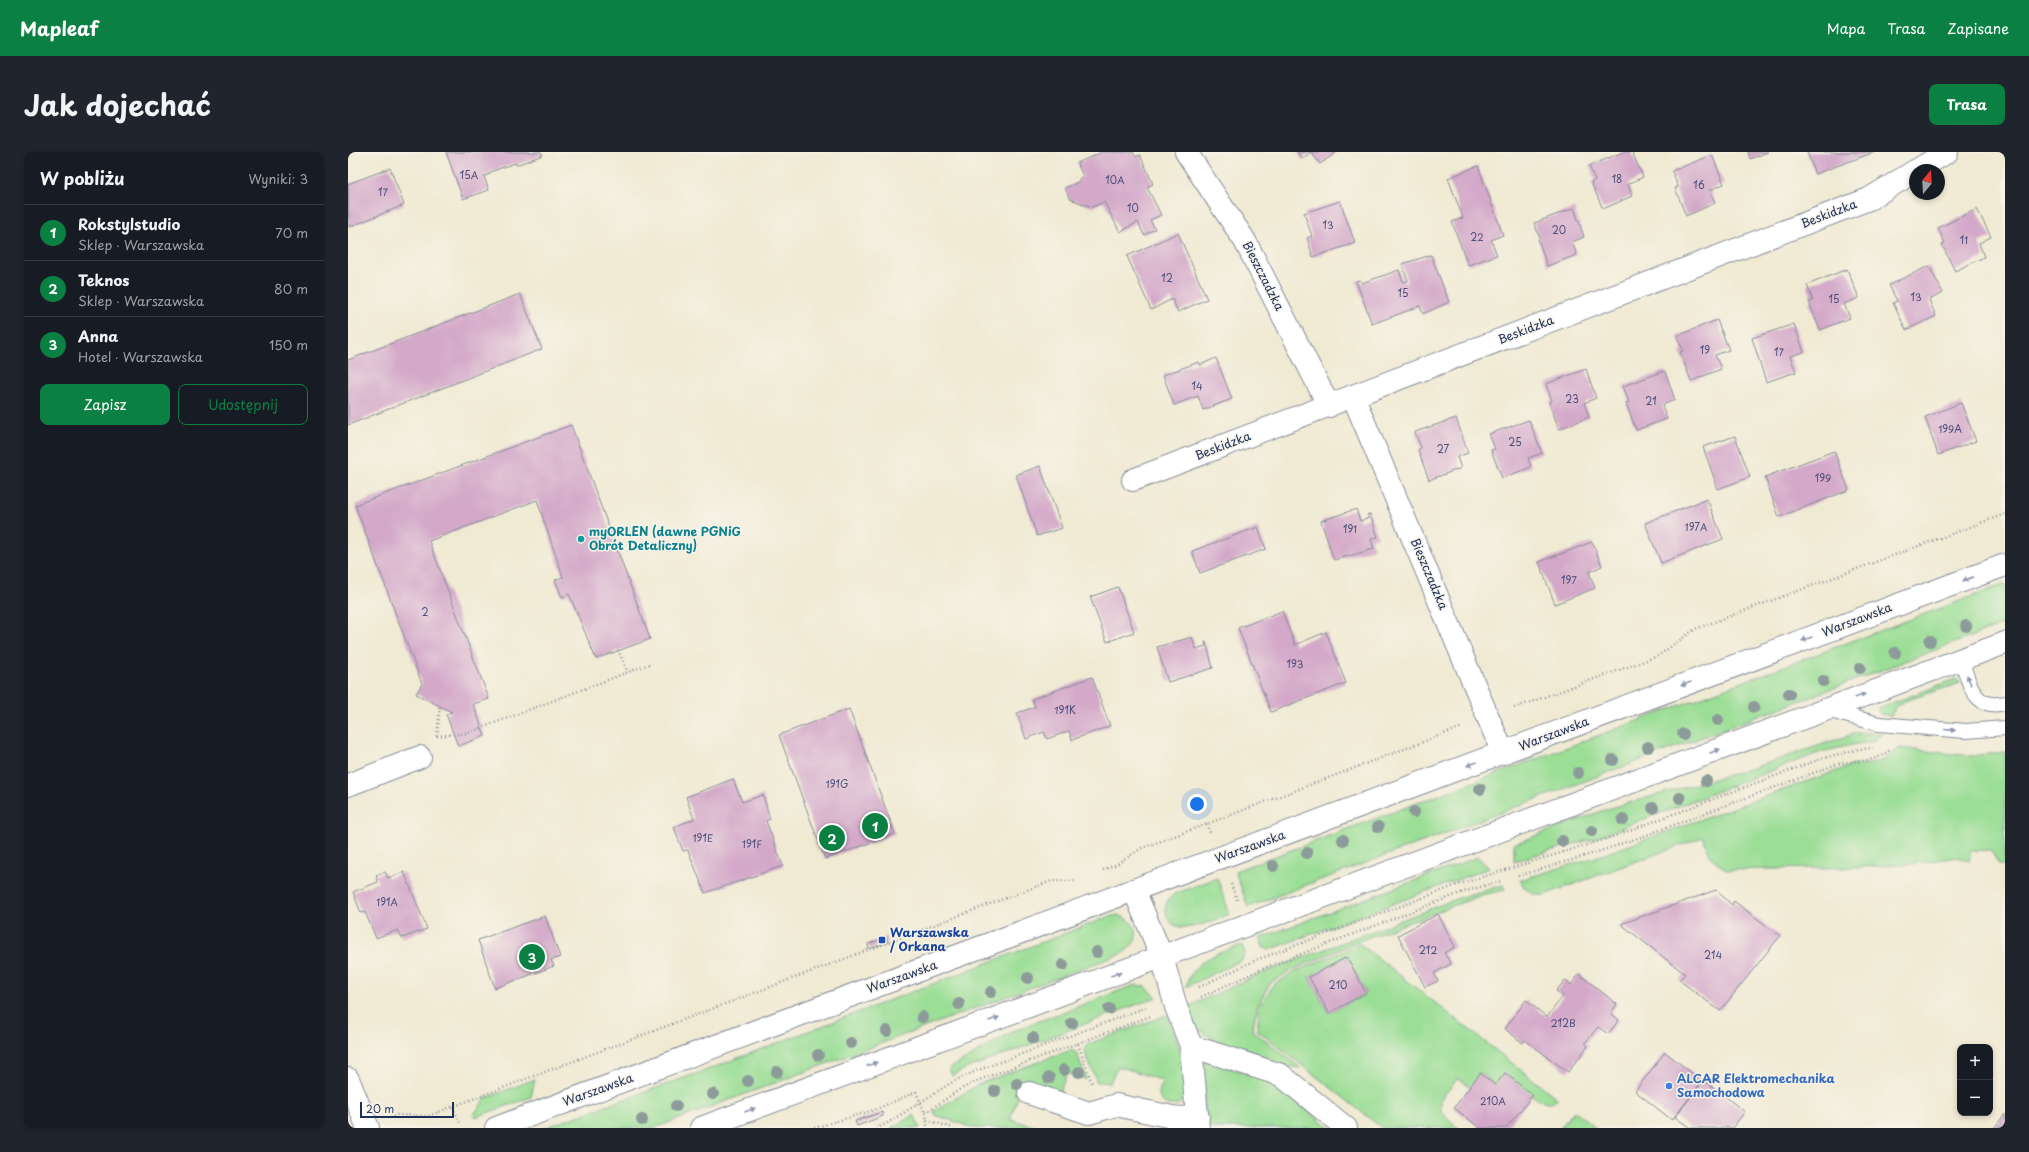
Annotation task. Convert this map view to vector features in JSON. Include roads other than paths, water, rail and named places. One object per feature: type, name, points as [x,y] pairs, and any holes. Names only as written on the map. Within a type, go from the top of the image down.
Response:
[{"type":"main road","name":"Bieszczadzka","points":[[1186,152],[1245,241],[1329,406]]},
{"type":"main road","name":"Beskidzka","points":[[1927,164],[1947,152]]},
{"type":"main road","name":"Beskidzka","points":[[1133,480],[1869,199],[1909,175]]},
{"type":"main road","name":"Bieszczadzka","points":[[1354,396],[1503,753]]},
{"type":"main road","name":"Warszawska","points":[[496,1128],[2005,565]]},
{"type":"main road","points":[[701,1128],[2005,643]]},
{"type":"main road","points":[[348,785],[420,757]]},
{"type":"main road","points":[[1030,1093],[1089,1113],[1116,1105],[1198,1123],[1191,1046],[1176,1006],[1162,956],[1134,890]]},
{"type":"main road","points":[[1191,1046],[1281,1075],[1346,1128]]},
{"type":"main road","points":[[348,1079],[377,1124]]},
{"type":"lane","points":[[1961,660],[1974,694],[1979,699],[1994,706],[2005,703]]},
{"type":"lane","points":[[1824,710],[1879,724],[1966,731],[2005,728]]},
{"type":"place","name":"myORLEN (dawne PGNiG Obrót Detaliczny)","points":[[581,539]]},
{"type":"place","name":"Rokstylstudio","points":[[875,826]]},
{"type":"place","name":"Teknos","points":[[832,838]]},
{"type":"place","name":"Warszawska / Orkana","points":[[882,940]]},
{"type":"place","name":"Anna","points":[[532,957]]},
{"type":"place","name":"ALCAR Elektromechanika Samochodowa","points":[[1669,1086]]}]
